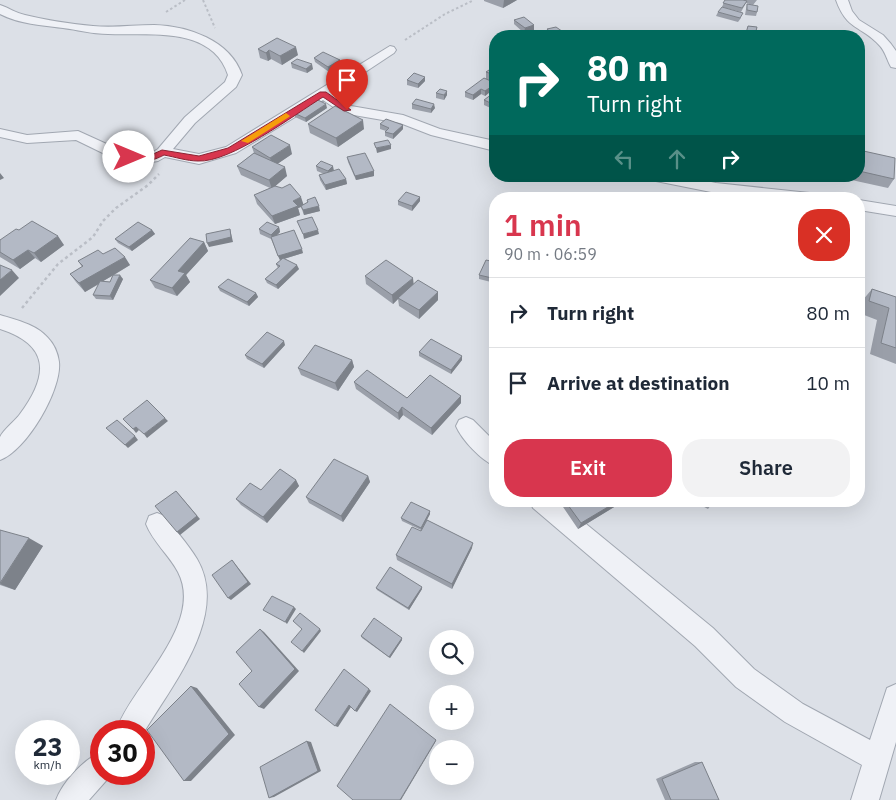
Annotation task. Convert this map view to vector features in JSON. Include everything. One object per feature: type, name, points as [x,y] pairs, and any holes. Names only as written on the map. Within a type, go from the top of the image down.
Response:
[{"type":"street","points":[[842,0],[846,14],[852,22],[865,30]]},
{"type":"street","points":[[0,9],[14,17],[31,21],[98,30],[128,31],[156,29],[186,35],[209,43],[229,58],[235,75],[231,84],[190,120],[168,153]]},
{"type":"street","points":[[865,30],[884,42],[889,50],[890,57],[896,64]]},
{"type":"street","points":[[0,133],[28,139],[78,135],[118,155],[140,159],[153,158],[168,153],[199,159],[231,150],[323,94],[390,50]]},
{"type":"street","points":[[323,94],[347,110],[403,119],[436,132],[489,145]]},
{"type":"street","points":[[686,182],[716,188],[753,192]]},
{"type":"street","points":[[865,206],[896,211]]},
{"type":"street","points":[[0,450],[9,443],[40,404],[49,375],[46,350],[36,337],[5,324]]},
{"type":"street","points":[[466,426],[489,450]]},
{"type":"street","points":[[548,507],[704,637],[745,678],[794,713],[876,758]]},
{"type":"street","points":[[136,720],[192,625],[196,597],[189,568],[156,524]]},
{"type":"street","points":[[865,800],[876,758],[896,697]]},
{"type":"street","points":[[70,800],[90,778]]},
{"type":"path","points":[[390,50],[445,14],[474,0]]},
{"type":"path","points":[[5,324],[58,264],[93,237],[103,221],[116,208],[148,185],[168,153]]},
{"type":"building","points":[[725,0],[747,1],[742,8],[723,3]]},
{"type":"building","points":[[747,4],[758,6],[757,12],[747,10]]},
{"type":"building","points":[[722,7],[743,13],[740,18],[718,12]]},
{"type":"building","points":[[524,17],[534,25],[525,28],[514,20]]},
{"type":"building","points":[[748,26],[757,27],[756,30],[747,30]]},
{"type":"building","points":[[556,27],[560,30],[548,30],[547,29]]},
{"type":"building","points":[[277,38],[296,47],[280,56],[269,50],[266,53],[258,49]]},
{"type":"building","points":[[323,52],[340,60],[328,67],[314,58]]},
{"type":"building","points":[[297,59],[312,64],[306,69],[291,63]]},
{"type":"building","points":[[414,73],[425,77],[418,84],[407,80]]},
{"type":"building","points":[[484,78],[489,80],[489,88],[485,91],[481,89],[473,95],[465,92]]},
{"type":"building","points":[[440,89],[447,91],[444,95],[436,93]]},
{"type":"building","points":[[316,99],[326,104],[305,118],[294,113]]},
{"type":"building","points":[[416,99],[434,104],[431,109],[412,104]]},
{"type":"building","points":[[335,106],[363,120],[336,138],[308,124]]},
{"type":"building","points":[[386,119],[403,125],[393,134],[385,132],[389,128],[380,124]]},
{"type":"building","points":[[271,135],[290,145],[270,158],[252,147]]},
{"type":"building","points":[[388,140],[391,145],[376,148],[374,143]]},
{"type":"building","points":[[865,151],[895,158],[894,179],[865,172]]},
{"type":"building","points":[[254,153],[285,167],[269,180],[237,166]]},
{"type":"building","points":[[365,153],[374,171],[355,176],[347,157]]},
{"type":"building","points":[[321,161],[333,166],[328,171],[316,166]]},
{"type":"building","points":[[339,169],[346,179],[325,185],[319,175]]},
{"type":"building","points":[[290,184],[301,197],[293,201],[298,206],[272,216],[254,195],[275,186],[282,188]]},
{"type":"building","points":[[406,192],[420,197],[412,206],[398,201]]},
{"type":"building","points":[[315,197],[319,206],[303,210],[301,206],[308,202],[307,200]]},
{"type":"building","points":[[312,217],[318,230],[303,234],[297,221]]},
{"type":"building","points":[[32,221],[58,236],[34,253],[28,250],[13,260],[0,252],[0,240]]},
{"type":"building","points":[[138,222],[152,230],[129,247],[115,239]]},
{"type":"building","points":[[267,222],[279,227],[271,235],[259,229]]},
{"type":"building","points":[[230,229],[231,237],[207,243],[206,234]]},
{"type":"building","points":[[294,230],[302,249],[278,256],[271,237]]},
{"type":"building","points":[[190,238],[204,242],[178,271],[185,273],[172,288],[150,280]]},
{"type":"building","points":[[115,248],[125,257],[79,283],[70,274],[83,266],[78,261],[98,250],[103,254]]},
{"type":"building","points":[[283,258],[297,265],[276,285],[265,279],[280,266],[276,264]]},
{"type":"building","points":[[386,260],[413,278],[392,295],[365,276]]},
{"type":"building","points":[[486,260],[489,261],[489,277],[479,275]]},
{"type":"building","points":[[0,265],[12,270],[0,280]]},
{"type":"building","points":[[113,275],[120,275],[110,296],[93,295],[100,281],[110,282]]},
{"type":"building","points":[[228,279],[256,293],[247,302],[218,287]]},
{"type":"building","points":[[418,280],[438,292],[419,310],[398,298]]},
{"type":"building","points":[[872,289],[896,297],[896,348],[881,343],[889,308],[869,301]]},
{"type":"building","points":[[267,332],[284,341],[262,364],[245,355]]},
{"type":"building","points":[[431,339],[462,356],[451,370],[419,352]]},
{"type":"building","points":[[315,345],[352,360],[335,383],[298,368]]},
{"type":"building","points":[[367,370],[407,398],[430,375],[461,396],[431,428],[402,407],[398,413],[354,382]]},
{"type":"building","points":[[147,400],[165,418],[144,434],[136,427],[133,429],[123,419]]},
{"type":"building","points":[[117,420],[135,436],[125,445],[106,428]]},
{"type":"building","points":[[334,459],[368,476],[341,516],[306,497]]},
{"type":"building","points":[[280,469],[296,480],[263,517],[236,499],[250,483],[261,490]]},
{"type":"building","points":[[176,491],[197,516],[177,532],[155,506]]},
{"type":"building","points":[[411,502],[430,511],[421,528],[401,518]]},
{"type":"building","points":[[569,507],[608,507],[581,523]]},
{"type":"building","points":[[427,520],[473,543],[452,584],[396,555],[412,527],[421,531]]},
{"type":"building","points":[[0,530],[29,538],[0,583]]},
{"type":"building","points":[[232,560],[248,582],[228,598],[212,575]]},
{"type":"building","points":[[390,567],[422,587],[408,608],[376,588]]},
{"type":"building","points":[[272,596],[294,607],[285,622],[263,610]]},
{"type":"building","points":[[300,613],[320,629],[302,651],[291,642],[302,629],[293,621]]},
{"type":"building","points":[[374,618],[402,638],[389,657],[361,636]]},
{"type":"building","points":[[260,629],[295,669],[259,707],[239,684],[252,671],[236,652]]},
{"type":"building","points":[[344,669],[369,689],[355,711],[349,705],[335,726],[315,710]]},
{"type":"building","points":[[191,686],[229,734],[184,781],[155,741],[155,722]]},
{"type":"building","points":[[390,704],[436,740],[429,740],[429,752],[400,800],[353,800],[337,786]]},
{"type":"building","points":[[307,741],[318,771],[269,798],[260,767]]},
{"type":"building","points":[[702,762],[719,800],[671,800],[662,779]]},
{"type":"slow traffic","points":[[245,141],[286,116]]},
{"type":"route","points":[[129,157],[140,159],[153,158],[162,152],[199,159],[215,156],[231,150],[323,94],[347,110]]}]
